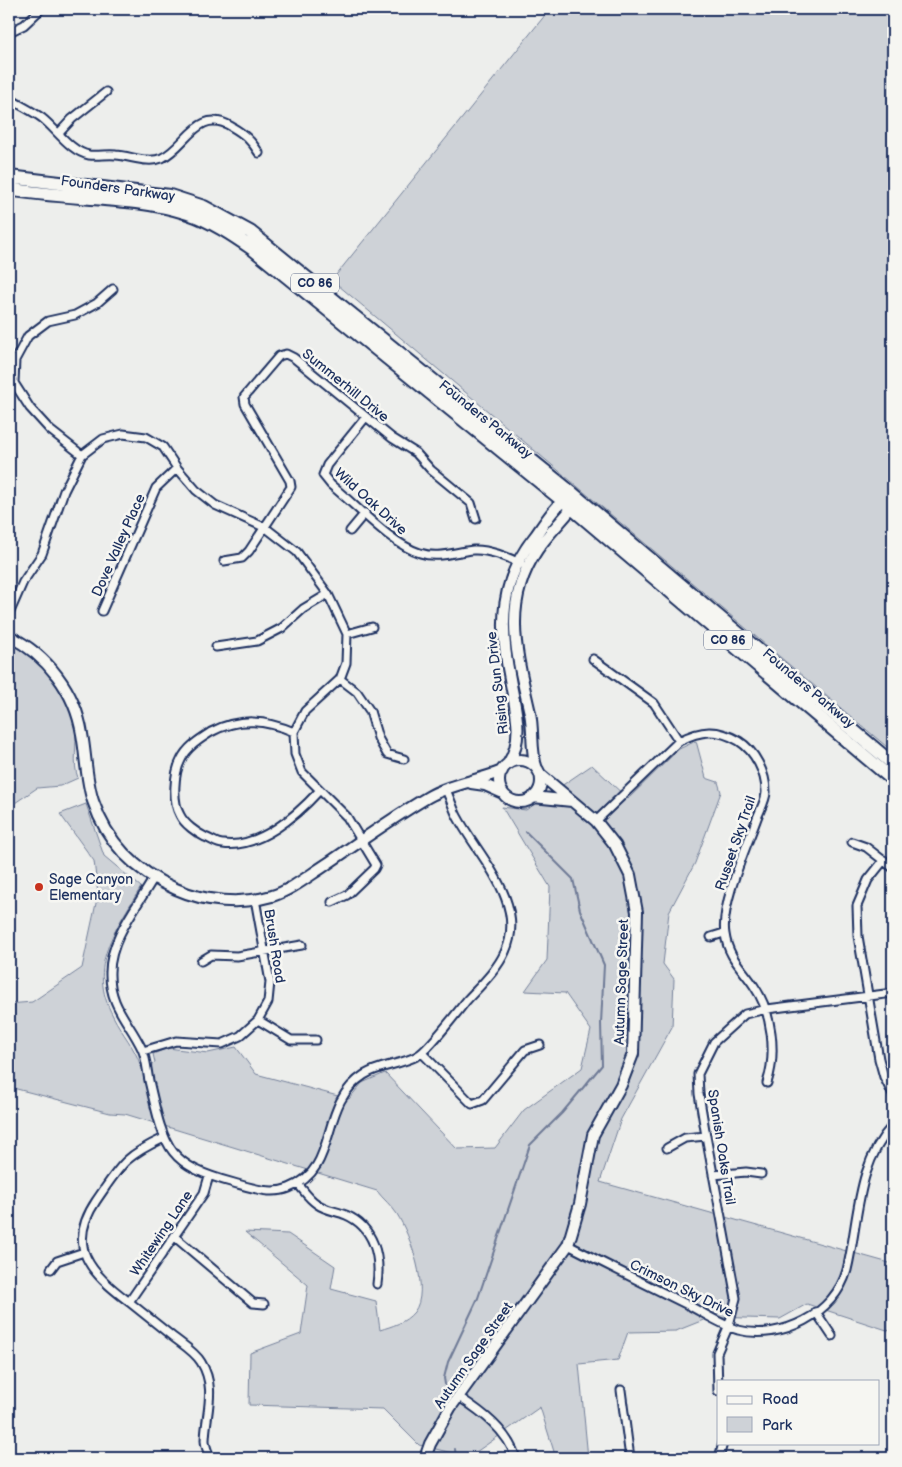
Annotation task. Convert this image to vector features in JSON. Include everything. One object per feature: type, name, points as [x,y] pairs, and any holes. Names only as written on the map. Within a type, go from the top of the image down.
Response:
[{"type":"highway","name":"Founders Parkway","points":[[9,177],[164,195],[194,202],[227,218],[260,239],[569,501],[893,780]]},
{"type":"highway","name":"Founders Parkway","points":[[9,189],[168,208],[190,214],[221,228],[253,248],[893,764]]},
{"type":"street","points":[[9,32],[24,25],[41,9]]},
{"type":"street","points":[[59,132],[106,92]]},
{"type":"street","points":[[9,98],[40,117],[78,150],[89,155],[116,155],[154,160],[172,151],[204,123],[214,120],[227,124],[244,134],[252,141],[259,153]]},
{"type":"street","points":[[82,455],[50,430],[30,408],[14,383],[16,360],[28,336],[48,321],[75,315],[96,303],[113,289]]},
{"type":"street","name":"Summerhill Drive","points":[[266,528],[291,487],[290,481],[251,416],[244,397],[279,356],[286,354],[294,358],[392,438],[416,454],[431,470],[471,503],[476,519]]},
{"type":"street","name":"Wild Oak Drive","points":[[366,417],[327,465],[323,475],[332,485],[403,546],[421,554],[440,556],[475,550],[498,554],[528,568]]},
{"type":"street","points":[[9,614],[23,582],[42,554],[64,491],[82,455],[104,439],[132,433],[146,437],[163,447],[177,468],[196,490],[215,505],[266,528],[296,552],[328,594],[347,634],[349,648],[340,679],[306,711],[294,732],[295,754],[302,772],[347,817],[375,861],[374,869],[347,895],[332,902]]},
{"type":"street","name":"Dove Valley Place","points":[[102,611],[156,488],[177,468]]},
{"type":"street","name":"Rising Sun Drive","points":[[505,768],[516,750],[518,734],[517,715],[503,638],[504,603],[512,573],[524,549],[569,501]]},
{"type":"street","name":"Rising Sun Drive","points":[[538,772],[532,752],[530,715],[514,642],[514,613],[528,568],[537,550],[569,501]]},
{"type":"street","points":[[350,530],[364,512]]},
{"type":"street","points":[[224,561],[242,558],[266,528]]},
{"type":"street","points":[[216,647],[257,641],[282,628],[303,610],[328,594]]},
{"type":"street","points":[[347,634],[372,627]]},
{"type":"street","points":[[9,636],[26,644],[46,662],[67,690],[81,726],[92,794],[106,829],[125,855],[153,879],[203,899],[255,899],[286,891],[430,796],[524,761],[538,772],[540,787],[534,797]]},
{"type":"street","points":[[593,659],[654,703],[679,741]]},
{"type":"street","points":[[340,679],[356,692],[370,711],[378,738],[387,754],[404,759]]},
{"type":"street","points":[[294,732],[272,723],[251,721],[225,725],[198,740],[181,760],[174,785],[180,815],[198,833],[223,844],[246,842],[271,832],[299,813],[319,791]]},
{"type":"street","name":"Russet Sky Trail","points":[[596,821],[679,741],[695,733],[712,730],[730,736],[749,747],[760,766],[766,793],[728,901],[724,933],[741,972],[754,984],[767,1009]]},
{"type":"street","points":[[503,794],[500,782],[505,768]]},
{"type":"street","name":"Autumn Sage Street","points":[[425,1458],[430,1444],[459,1397],[568,1245],[580,1204],[593,1135],[626,1075],[635,1044],[636,898],[625,864],[615,846],[596,821],[549,784],[538,772]]},
{"type":"street","points":[[470,782],[485,785],[514,801],[521,802],[534,797],[573,802]]},
{"type":"street","points":[[153,879],[118,941],[110,972],[117,1010],[143,1051],[164,1138],[183,1162],[201,1174],[265,1191],[287,1189],[307,1178],[318,1165],[336,1107],[349,1088],[362,1076],[377,1068],[419,1056],[494,970],[505,952],[510,931],[508,910],[502,889],[457,816],[446,790]]},
{"type":"street","points":[[852,842],[866,847],[893,868]]},
{"type":"street","points":[[884,860],[868,880],[857,906],[858,936],[870,996],[879,1059],[884,1077],[893,1095]]},
{"type":"street","name":"Brush Road","points":[[143,1051],[176,1041],[222,1044],[240,1036],[258,1020],[268,1002],[270,992],[266,952],[255,899]]},
{"type":"street","points":[[711,937],[724,933]]},
{"type":"street","points":[[201,961],[211,955],[237,956],[302,945]]},
{"type":"street","name":"Spanish Oaks Trail","points":[[717,1380],[716,1353],[729,1325],[736,1298],[706,1136],[698,1074],[714,1042],[745,1014],[767,1009],[893,993]]},
{"type":"street","points":[[767,1009],[772,1066],[767,1084]]},
{"type":"street","points":[[258,1020],[291,1040],[316,1040]]},
{"type":"street","points":[[422,1053],[472,1104],[483,1100],[526,1050],[540,1045]]},
{"type":"street","name":"Crimson Sky Drive","points":[[568,1245],[738,1330],[770,1332],[798,1325],[829,1303],[846,1272],[865,1173],[881,1138],[893,1125]]},
{"type":"street","points":[[667,1148],[685,1138],[706,1136]]},
{"type":"street","points":[[164,1138],[138,1151],[123,1162],[84,1222],[82,1242],[84,1252],[95,1274],[201,1361],[211,1390],[204,1442],[210,1458]]},
{"type":"street","points":[[713,1176],[746,1172],[761,1174]]},
{"type":"street","name":"Whitewing Lane","points":[[129,1302],[204,1193],[209,1176]]},
{"type":"street","points":[[298,1184],[314,1203],[346,1216],[363,1227],[373,1244],[379,1261],[377,1284]]},
{"type":"street","points":[[175,1237],[253,1303],[264,1304]]},
{"type":"street","points":[[51,1269],[58,1261],[84,1252]]},
{"type":"street","points":[[816,1312],[832,1336]]},
{"type":"street","points":[[621,1390],[630,1458]]},
{"type":"street","points":[[459,1397],[478,1409],[500,1429],[516,1458]]},
{"type":"street","points":[[718,1458],[723,1444]]},
{"type":"green space","points":[[550,9],[893,9],[893,752],[332,280]]},
{"type":"green space","points":[[9,641],[42,667],[67,701],[75,728],[75,766],[78,778],[60,786],[37,788],[9,807]]},
{"type":"green space","points":[[696,741],[706,778],[718,782],[721,792],[695,863],[669,912],[663,964],[674,979],[672,1027],[621,1119],[600,1182],[893,1264],[893,1332],[807,1304],[780,1319],[711,1317],[676,1331],[628,1332],[618,1360],[579,1364],[588,1458],[556,1458],[540,1407],[469,1457],[419,1445],[383,1409],[249,1405],[250,1353],[301,1334],[308,1285],[245,1232],[288,1234],[335,1266],[331,1289],[376,1301],[380,1330],[407,1319],[419,1303],[420,1277],[413,1249],[397,1214],[377,1191],[125,1114],[110,1113],[9,1087],[9,1004],[32,1002],[82,968],[98,894],[94,861],[60,814],[86,804],[104,856],[141,887],[122,918],[107,949],[103,964],[102,981],[105,998],[113,1016],[141,1067],[155,1063],[153,1054],[168,1048],[208,1053],[236,1047],[256,1074],[349,1099],[362,1083],[385,1073],[457,1149],[495,1148],[524,1110],[582,1068],[591,1030],[565,993],[525,991],[547,960],[550,887],[502,807],[526,810],[592,765],[628,799],[679,749]]},
{"type":"waterway","points":[[446,1390],[444,1378],[448,1362],[478,1298],[530,1145],[562,1113],[602,1065],[601,1023],[604,965],[580,910],[573,879],[526,832]]},
{"type":"waterway","points":[[455,1449],[456,1458]]},
{"type":"place","name":"Sage Canyon Elementary","points":[[39,887]]}]
